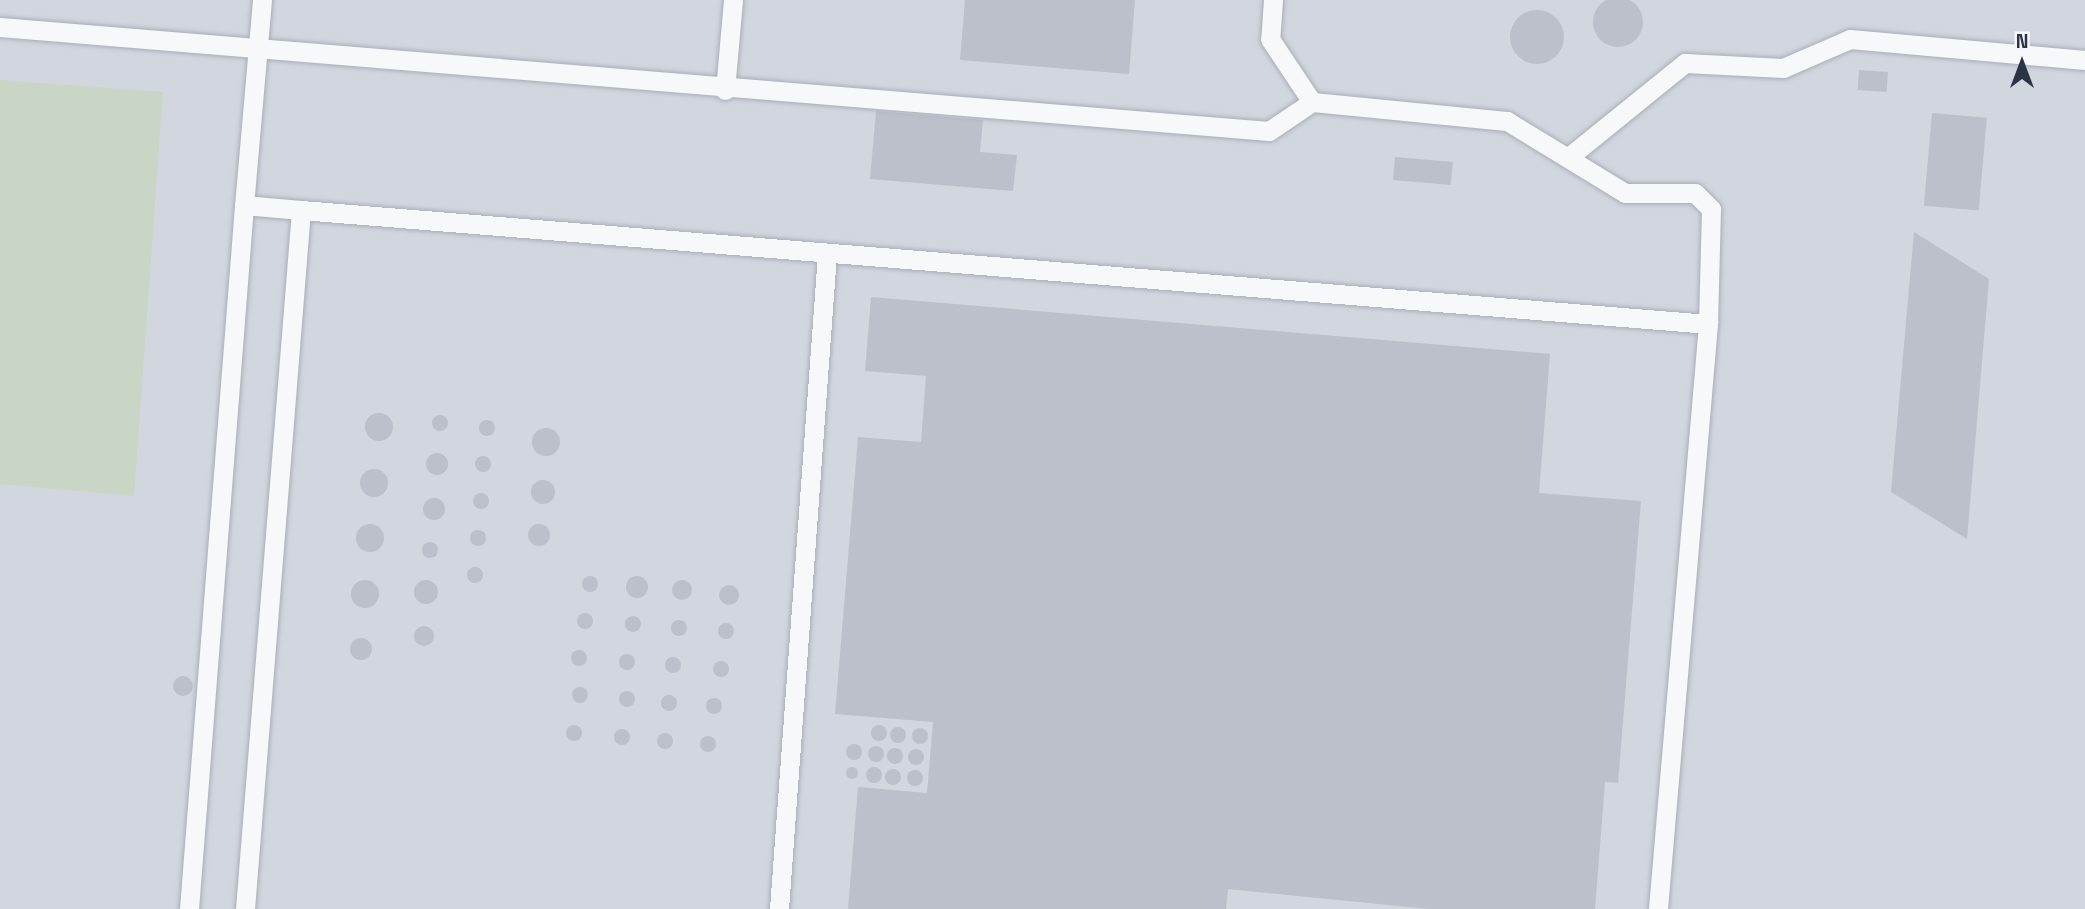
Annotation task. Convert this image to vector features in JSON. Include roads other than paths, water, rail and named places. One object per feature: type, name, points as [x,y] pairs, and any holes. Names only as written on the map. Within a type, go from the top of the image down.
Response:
[{"type":"lane","points":[[189,909],[262,0]]},
{"type":"lane","points":[[725,90],[733,0]]},
{"type":"lane","points":[[1273,0],[1270,39],[1312,102]]},
{"type":"lane","points":[[0,27],[725,90],[1269,131],[1312,102],[1507,121],[1570,156],[1625,193],[1695,193],[1711,209],[1708,324],[1658,909]]},
{"type":"lane","points":[[1570,156],[1685,63],[1783,68],[1850,39],[2085,60]]},
{"type":"lane","points":[[244,205],[1708,324]]},
{"type":"lane","points":[[245,909],[301,210]]},
{"type":"lane","points":[[779,909],[827,254]]}]
